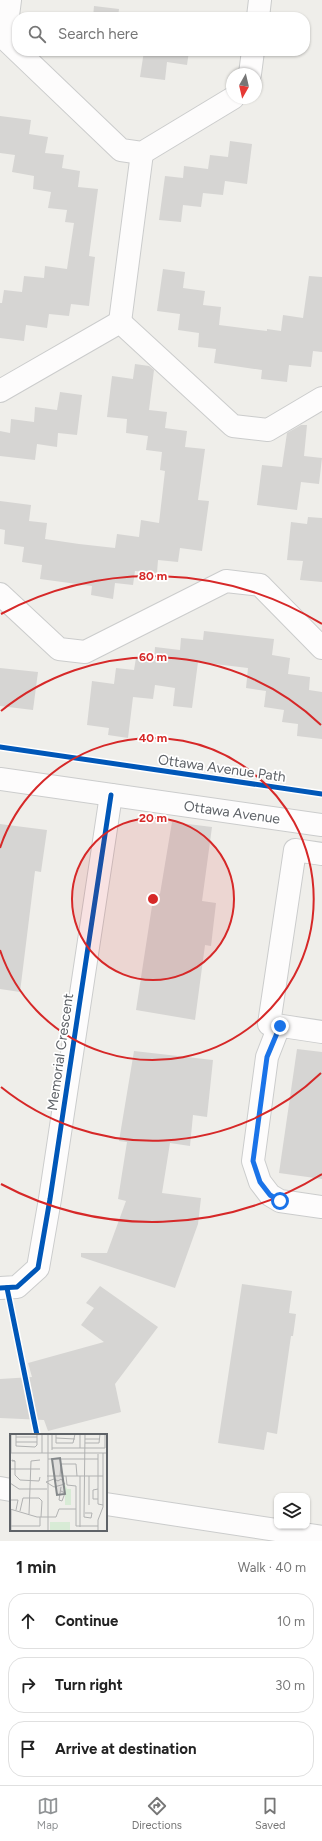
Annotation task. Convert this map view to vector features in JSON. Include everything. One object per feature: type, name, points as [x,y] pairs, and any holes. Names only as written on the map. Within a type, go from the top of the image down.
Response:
[{"type":"street","points":[[10,0],[5,40],[12,47]]},
{"type":"street","points":[[259,12],[260,0]]},
{"type":"street","points":[[22,56],[121,150],[142,153],[226,102]]},
{"type":"street","points":[[251,68],[252,56]]},
{"type":"street","points":[[120,322],[142,153]]},
{"type":"street","points":[[0,392],[120,322]]},
{"type":"street","points":[[120,322],[233,426],[268,430],[322,398]]},
{"type":"street","points":[[0,594],[59,649],[85,652],[226,580],[260,585],[322,648]]},
{"type":"street","name":"Ottawa Avenue","points":[[0,779],[322,825]]},
{"type":"street","name":"Memorial Crescent","points":[[0,1288],[17,1287],[38,1268],[50,1199],[110,795]]},
{"type":"street","points":[[322,854],[295,850],[269,1024],[322,1032]]},
{"type":"street","points":[[280,1026],[267,1057],[253,1161],[260,1182],[270,1195],[280,1201],[322,1207]]},
{"type":"street","points":[[0,1488],[10,1490]]},
{"type":"street","points":[[107,1504],[322,1537]]},
{"type":"building","points":[[94,6],[119,9],[119,12],[93,12]]},
{"type":"building","points":[[143,56],[188,56],[187,65],[167,62],[165,80],[140,77]]},
{"type":"building","points":[[0,116],[31,120],[29,134],[48,137],[45,153],[64,155],[62,168],[80,171],[78,187],[98,189],[89,256],[95,257],[89,306],[71,304],[69,316],[49,314],[47,328],[26,325],[24,341],[0,338],[0,303],[2,303],[4,290],[22,292],[24,276],[44,278],[45,266],[67,269],[74,223],[65,222],[67,210],[48,208],[51,192],[33,189],[34,176],[12,172],[15,155],[0,153]]},
{"type":"building","points":[[230,141],[252,144],[247,184],[225,181],[223,195],[203,193],[201,207],[183,205],[181,222],[159,220],[165,176],[183,178],[184,166],[208,169],[210,155],[228,157]]},
{"type":"building","points":[[163,269],[185,272],[183,288],[205,291],[203,305],[221,307],[219,325],[267,331],[267,329],[281,331],[283,315],[303,318],[309,276],[322,277],[322,352],[313,351],[311,367],[289,365],[287,382],[261,379],[262,370],[214,363],[216,349],[198,347],[199,333],[178,330],[180,314],[157,311]]},
{"type":"building","points":[[135,364],[149,366],[154,370],[149,410],[167,412],[165,428],[187,431],[185,447],[205,449],[198,500],[209,501],[202,551],[180,548],[178,562],[158,560],[157,573],[135,571],[133,585],[115,583],[113,599],[91,595],[92,586],[40,579],[42,565],[22,562],[24,547],[4,544],[5,530],[0,529],[0,501],[31,505],[29,521],[47,523],[45,539],[79,544],[115,548],[117,534],[139,537],[141,520],[159,523],[165,471],[160,470],[162,452],[146,450],[148,436],[126,433],[127,419],[107,417],[112,376],[133,379]]},
{"type":"building","points":[[60,392],[82,395],[77,435],[58,433],[57,447],[37,444],[35,460],[0,456],[0,431],[10,433],[11,419],[34,422],[35,407],[57,410]]},
{"type":"building","points":[[301,425],[307,425],[304,456],[322,458],[319,484],[301,482],[297,510],[257,505],[262,465],[282,467],[287,433]]},
{"type":"building","points":[[308,517],[322,518],[322,582],[300,580],[303,561],[287,560],[291,522],[307,524]]},
{"type":"building","points":[[204,631],[274,639],[272,655],[290,658],[288,674],[310,677],[309,690],[322,692],[322,739],[297,736],[298,724],[282,722],[284,710],[264,707],[266,691],[246,688],[248,668],[198,662],[192,708],[173,706],[175,688],[155,685],[153,699],[133,697],[128,738],[108,735],[109,728],[87,725],[92,681],[114,684],[116,668],[134,670],[136,658],[154,661],[155,647],[180,650],[181,638],[203,640]]},
{"type":"building","points":[[0,668],[38,672],[33,710],[0,706]]},
{"type":"building","points":[[172,822],[212,827],[202,901],[216,903],[211,946],[205,945],[195,1020],[136,1010],[154,893],[160,894]]},
{"type":"building","points":[[0,824],[47,830],[41,872],[35,871],[20,992],[0,989]]},
{"type":"building","points":[[297,1049],[322,1052],[322,1179],[279,1173]]},
{"type":"building","points":[[134,1051],[213,1060],[207,1117],[193,1115],[190,1146],[170,1143],[162,1193],[201,1198],[198,1224],[175,1288],[81,1257],[81,1253],[107,1253],[126,1201],[118,1199],[127,1142],[119,1141]]},
{"type":"building","points":[[242,1284],[292,1291],[289,1313],[296,1314],[293,1336],[291,1336],[277,1434],[267,1432],[264,1450],[218,1443]]},
{"type":"building","points":[[100,1286],[158,1327],[115,1384],[121,1412],[48,1431],[44,1420],[0,1418],[0,1379],[32,1377],[28,1363],[104,1342],[81,1325],[94,1308],[86,1303]]},
{"type":"cycle path","name":"Ottawa Avenue Path","points":[[0,747],[322,794]]},
{"type":"cycle path","points":[[0,1288],[17,1287],[38,1268],[50,1199],[111,795]]},
{"type":"cycle path","points":[[7,1288],[37,1434]]},
{"type":"route","points":[[280,1026],[267,1057],[253,1161],[260,1182],[270,1195],[280,1201]]}]
